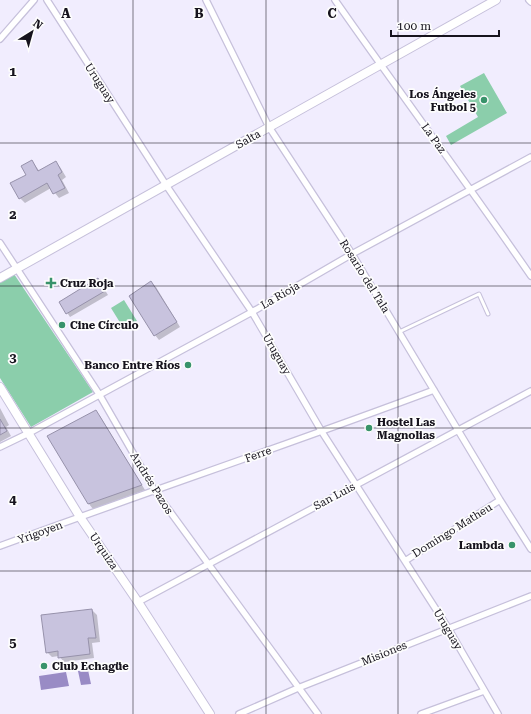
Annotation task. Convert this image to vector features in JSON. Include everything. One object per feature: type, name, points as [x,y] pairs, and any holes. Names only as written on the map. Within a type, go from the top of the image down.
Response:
[{"type":"street","points":[[0,39],[34,0]]},
{"type":"street","name":"Uruguay","points":[[47,0],[166,185],[252,312],[322,432],[448,628],[498,714]]},
{"type":"street","name":"Rosario del Tala","points":[[206,0],[269,127],[352,254],[531,549]]},
{"type":"street","name":"La Paz","points":[[335,0],[380,65],[471,189],[531,276]]},
{"type":"street","name":"Salta","points":[[0,278],[496,0]]},
{"type":"street","name":"La Rioja","points":[[0,447],[29,433],[252,312],[352,254],[531,157]]},
{"type":"street","name":"Andrés Pazos","points":[[0,243],[16,270],[99,394],[155,491],[318,714]]},
{"type":"street","name":"Urquiza","points":[[0,387],[80,517],[138,602],[210,714]]},
{"type":"street","name":"Ferre","points":[[80,517],[322,432],[434,390]]},
{"type":"street","name":"San Luis","points":[[138,602],[531,391]]},
{"type":"street","name":"Domingo Matheu","points":[[405,561],[500,500]]},
{"type":"street","name":"Yrigoyen","points":[[0,546],[80,517]]},
{"type":"street","name":"Misiones","points":[[239,714],[298,688],[531,596]]},
{"type":"street","points":[[421,714],[484,691]]},
{"type":"lane","points":[[399,332],[479,294],[488,314]]},
{"type":"green space","name":"Los Ángeles Futbol 5","points":[[484,73],[507,113],[451,145],[446,136],[478,117],[460,86]]},
{"type":"green space","points":[[14,274],[93,392],[31,427],[0,378],[0,283]]},
{"type":"green space","points":[[124,300],[137,321],[124,329],[111,308]]},
{"type":"shaded area","points":[[88,670],[91,684],[81,685],[78,671]]},
{"type":"shaded area","points":[[66,672],[69,686],[41,690],[39,676]]},
{"type":"building","points":[[32,160],[38,171],[56,161],[62,172],[58,175],[65,188],[53,194],[47,183],[19,199],[10,183],[26,175],[21,166]]},
{"type":"building","points":[[98,278],[105,291],[66,314],[59,302]]},
{"type":"building","points":[[151,281],[177,322],[154,336],[129,296]]},
{"type":"building","points":[[96,410],[142,485],[88,504],[47,436]]},
{"type":"building","points":[[0,419],[7,431],[0,435]]},
{"type":"building","points":[[92,609],[96,638],[88,638],[90,654],[58,658],[58,651],[46,653],[41,615]]},
{"type":"place","name":"Los Ángeles Futbol 5","points":[[484,100]]},
{"type":"place","name":"Cruz Roja","points":[[51,283]]},
{"type":"place","name":"Cine Círculo","points":[[62,325]]},
{"type":"place","name":"Banco Entre Ríos","points":[[188,365]]},
{"type":"place","name":"Hostel Las Magnolias","points":[[369,428]]},
{"type":"place","name":"Lambda","points":[[512,545]]},
{"type":"place","name":"Club Echagüe","points":[[44,666]]}]
